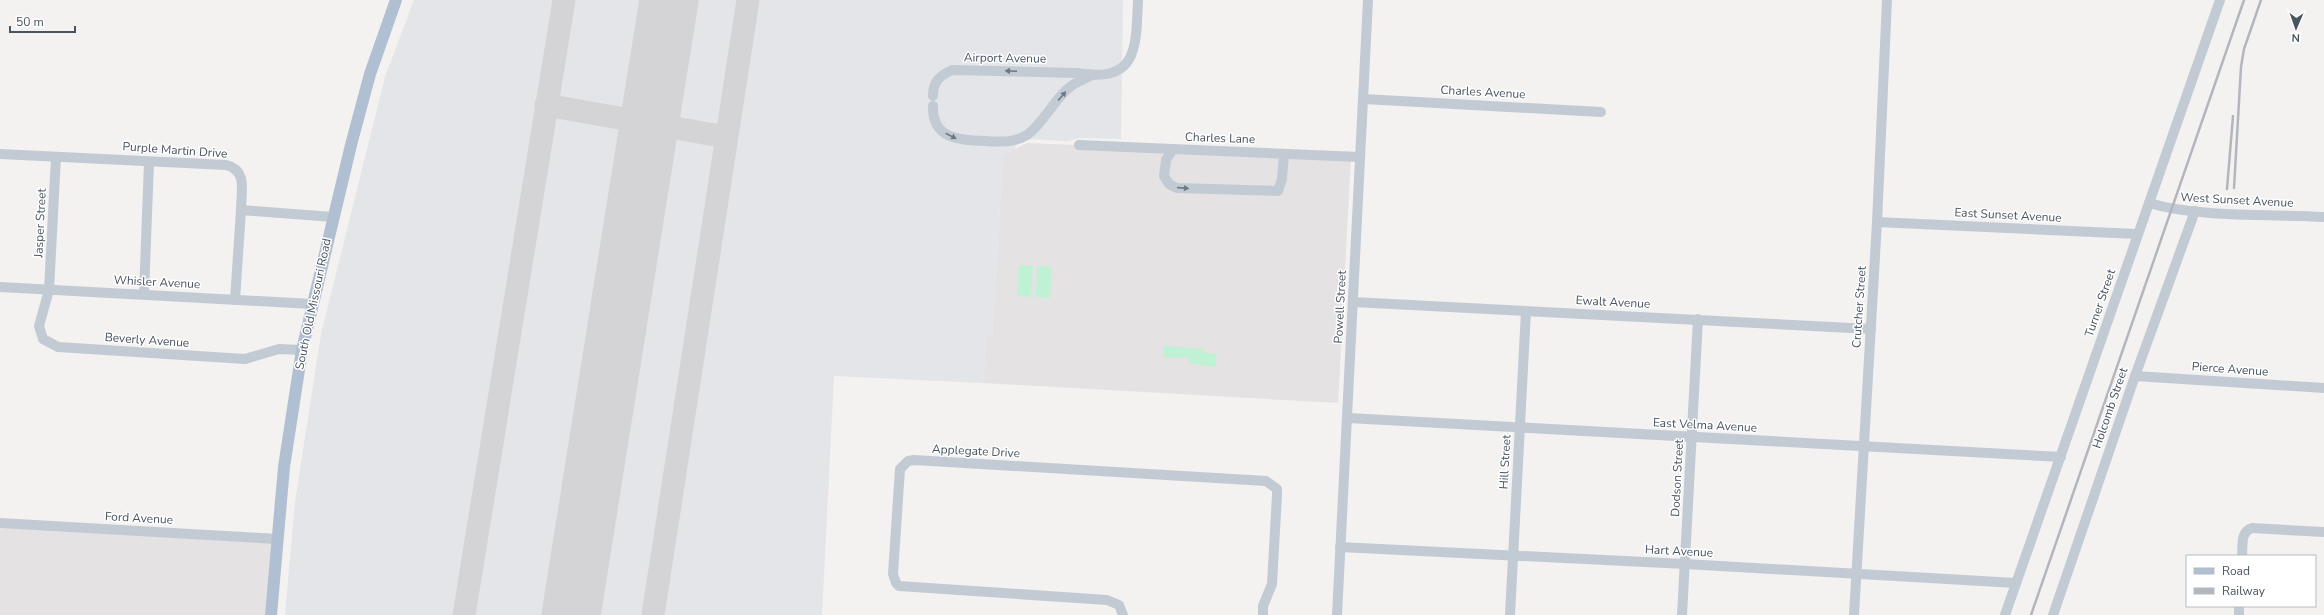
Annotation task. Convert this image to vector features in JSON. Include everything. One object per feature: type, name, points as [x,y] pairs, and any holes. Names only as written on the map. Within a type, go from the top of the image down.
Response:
[{"type":"main road","name":"South Old Missouri Road","points":[[271,615],[288,437],[302,350],[333,217],[370,74],[396,0]]},
{"type":"street","name":"Airport Avenue","points":[[1092,76],[1077,73],[952,70],[938,79],[933,86],[932,116],[935,123],[948,136],[957,140],[1009,141],[1026,135],[1070,87],[1092,76],[1113,72],[1121,68],[1133,54],[1137,38],[1138,0]]},
{"type":"street","name":"Powell Street","points":[[1337,615],[1368,0]]},
{"type":"street","name":"Crutcher Street","points":[[1854,615],[1877,222],[1887,0]]},
{"type":"street","name":"Turner Street","points":[[2005,615],[2220,0]]},
{"type":"street","name":"Charles Avenue","points":[[1364,99],[1601,112]]},
{"type":"street","name":"Charles Lane","points":[[1079,145],[1360,157]]},
{"type":"street","points":[[1173,149],[1166,160],[1164,176],[1169,184],[1177,188],[1278,191],[1282,179],[1284,154]]},
{"type":"street","name":"Purple Martin Drive","points":[[0,154],[226,165],[236,169],[242,178],[235,300]]},
{"type":"street","name":"Jasper Street","points":[[49,290],[56,157]]},
{"type":"street","points":[[144,294],[149,162]]},
{"type":"street","name":"West Sunset Avenue","points":[[2150,203],[2171,209],[2195,211],[2324,217]]},
{"type":"street","points":[[240,210],[333,217]]},
{"type":"street","name":"Holcomb Street","points":[[2053,615],[2135,376],[2195,211]]},
{"type":"street","name":"East Sunset Avenue","points":[[1877,222],[2137,234]]},
{"type":"street","name":"Whisler Avenue","points":[[0,287],[312,304]]},
{"type":"street","name":"Beverly Avenue","points":[[49,290],[39,326],[40,334],[50,344],[58,347],[245,358],[279,349],[302,350]]},
{"type":"street","name":"Ewalt Avenue","points":[[1353,302],[1871,329]]},
{"type":"street","name":"Hill Street","points":[[1510,615],[1526,311]]},
{"type":"street","name":"Dodson Street","points":[[1682,615],[1693,438],[1698,319]]},
{"type":"street","name":"Pierce Avenue","points":[[2135,376],[2324,388]]},
{"type":"street","name":"East Velma Avenue","points":[[1348,418],[2061,457]]},
{"type":"street","name":"Applegate Drive","points":[[1122,615],[1120,605],[1107,600],[899,586],[896,583],[893,574],[900,469],[908,461],[914,460],[1266,481],[1277,489],[1277,495],[1272,584],[1263,606],[1263,615]]},
{"type":"street","name":"Ford Avenue","points":[[0,523],[278,539]]},
{"type":"street","points":[[2242,555],[2244,534],[2246,530],[2252,528],[2324,532]]},
{"type":"street","name":"Hart Avenue","points":[[1340,547],[1685,564],[2016,583]]},
{"type":"shaded area","points":[[414,0],[1123,0],[1121,139],[1081,138],[1067,141],[1026,139],[1016,145],[1015,150],[1003,156],[992,337],[986,337],[983,383],[834,376],[822,615],[285,615],[295,502],[321,334],[385,77]]},
{"type":"shaded area","points":[[1027,143],[1351,156],[1338,403],[983,383],[986,337],[992,337],[1003,155]]},
{"type":"shaded area","points":[[0,523],[278,539],[271,615],[0,615]]},
{"type":"green space","points":[[1019,265],[1033,266],[1031,297],[1017,296]]},
{"type":"green space","points":[[1037,266],[1052,267],[1050,298],[1036,297]]},
{"type":"green space","points":[[1164,346],[1203,349],[1205,353],[1217,354],[1215,367],[1189,363],[1189,358],[1163,357]]},
{"type":"taxiway","points":[[464,615],[564,0]]},
{"type":"taxiway","points":[[653,615],[748,0]]},
{"type":"taxiway","points":[[546,105],[726,137]]},
{"type":"runway","points":[[571,615],[669,0]]},
{"type":"railway","points":[[2031,615],[2244,0]]},
{"type":"railway","points":[[2234,188],[2241,67],[2244,49],[2261,0]]},
{"type":"railway","points":[[2227,189],[2233,116]]}]
